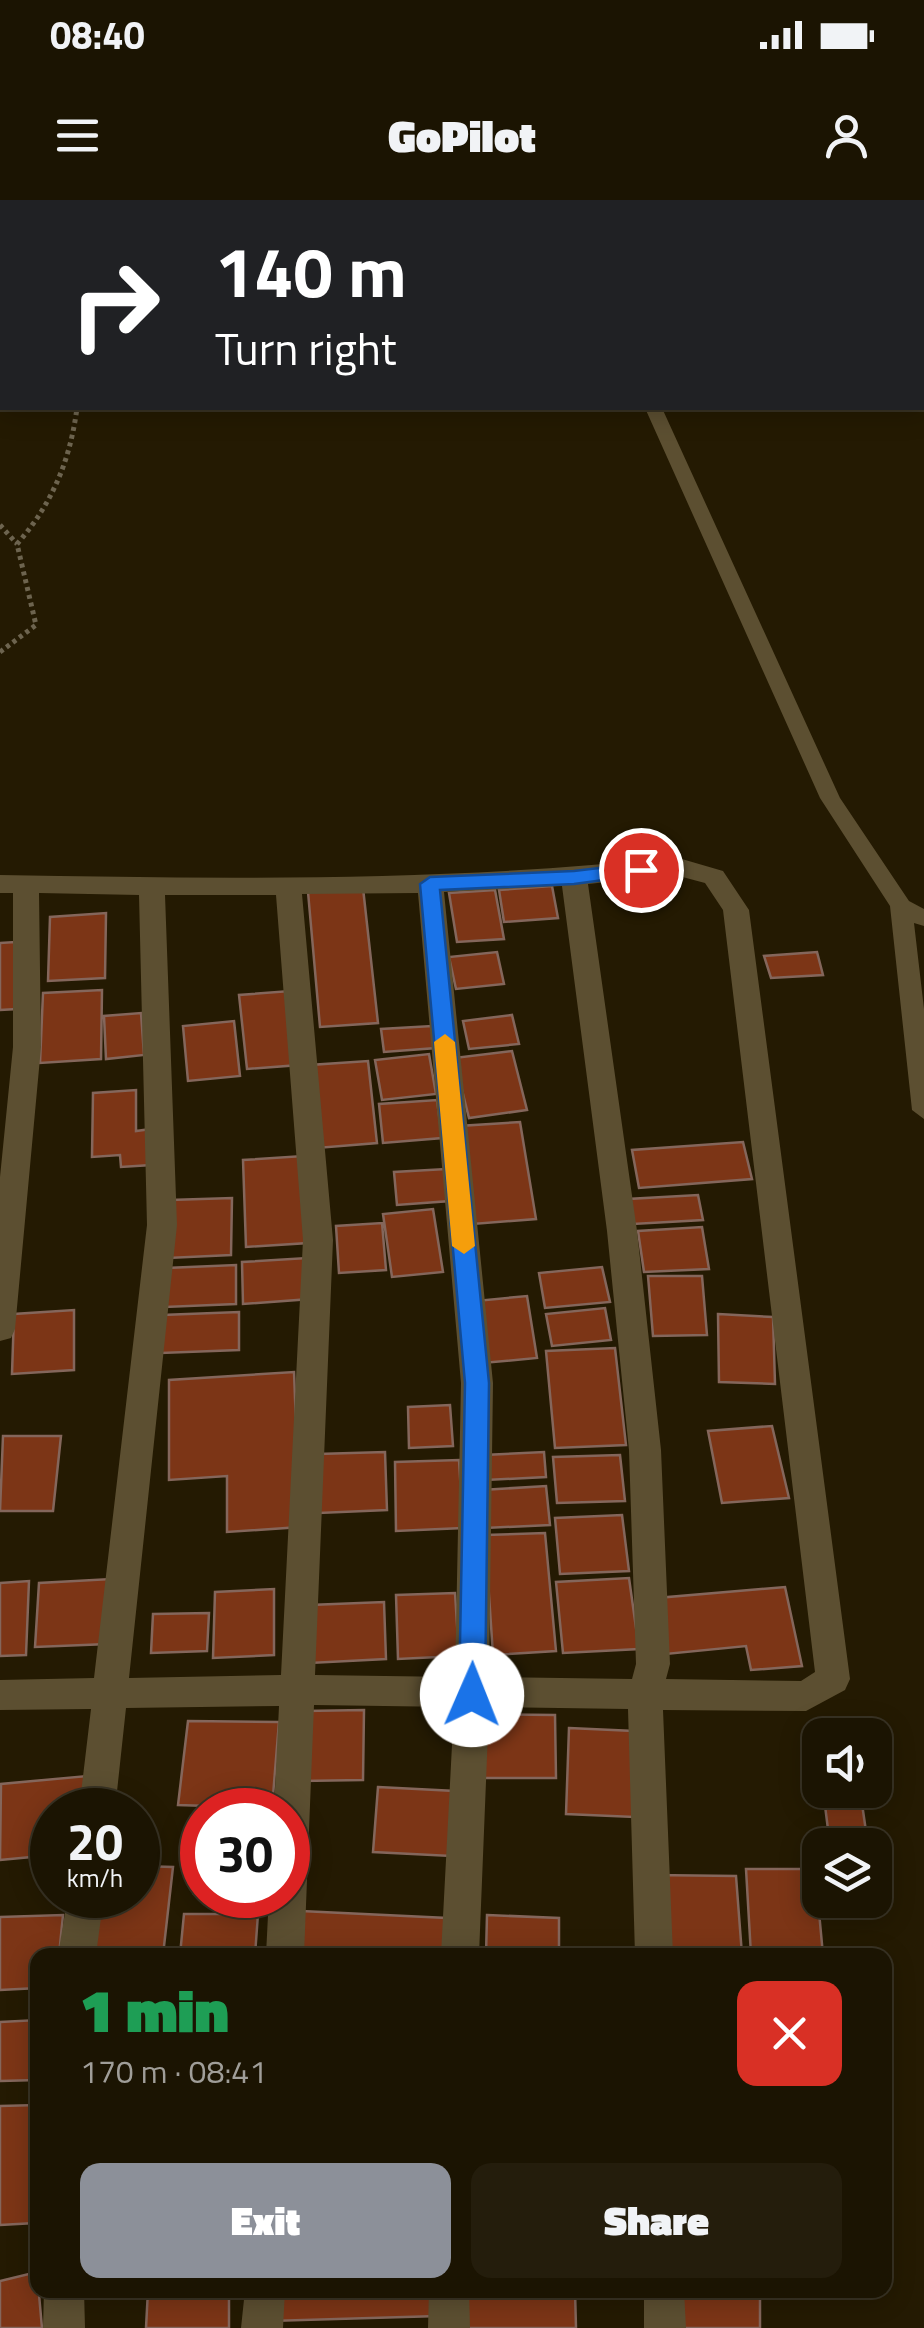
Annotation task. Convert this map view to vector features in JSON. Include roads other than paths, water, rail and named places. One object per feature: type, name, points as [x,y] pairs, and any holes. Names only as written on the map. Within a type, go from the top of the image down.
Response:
[{"type":"street","points":[[0,1328],[27,1047],[13,884],[430,884],[574,878],[675,866],[714,877],[736,910],[833,1679],[806,1696],[300,1690],[0,1695]]},
{"type":"street","points":[[574,878],[622,1232],[645,1450],[653,1664],[645,1696],[654,1948]]},
{"type":"street","points":[[286,1948],[318,1240],[288,884]]},
{"type":"street","points":[[430,884],[477,1383],[472,1695],[460,1948]]},
{"type":"street","points":[[100,1788],[162,1225],[152,886]]},
{"type":"street","points":[[79,1948],[83,1918]]},
{"type":"street","points":[[64,2298],[64,2328]]},
{"type":"street","points":[[262,2328],[264,2298]]},
{"type":"street","points":[[448,2328],[449,2298]]},
{"type":"street","points":[[664,2298],[666,2328]]},
{"type":"lane","points":[[655,410],[830,798],[901,906],[924,920]]},
{"type":"lane","points":[[901,906],[924,1110]]}]
